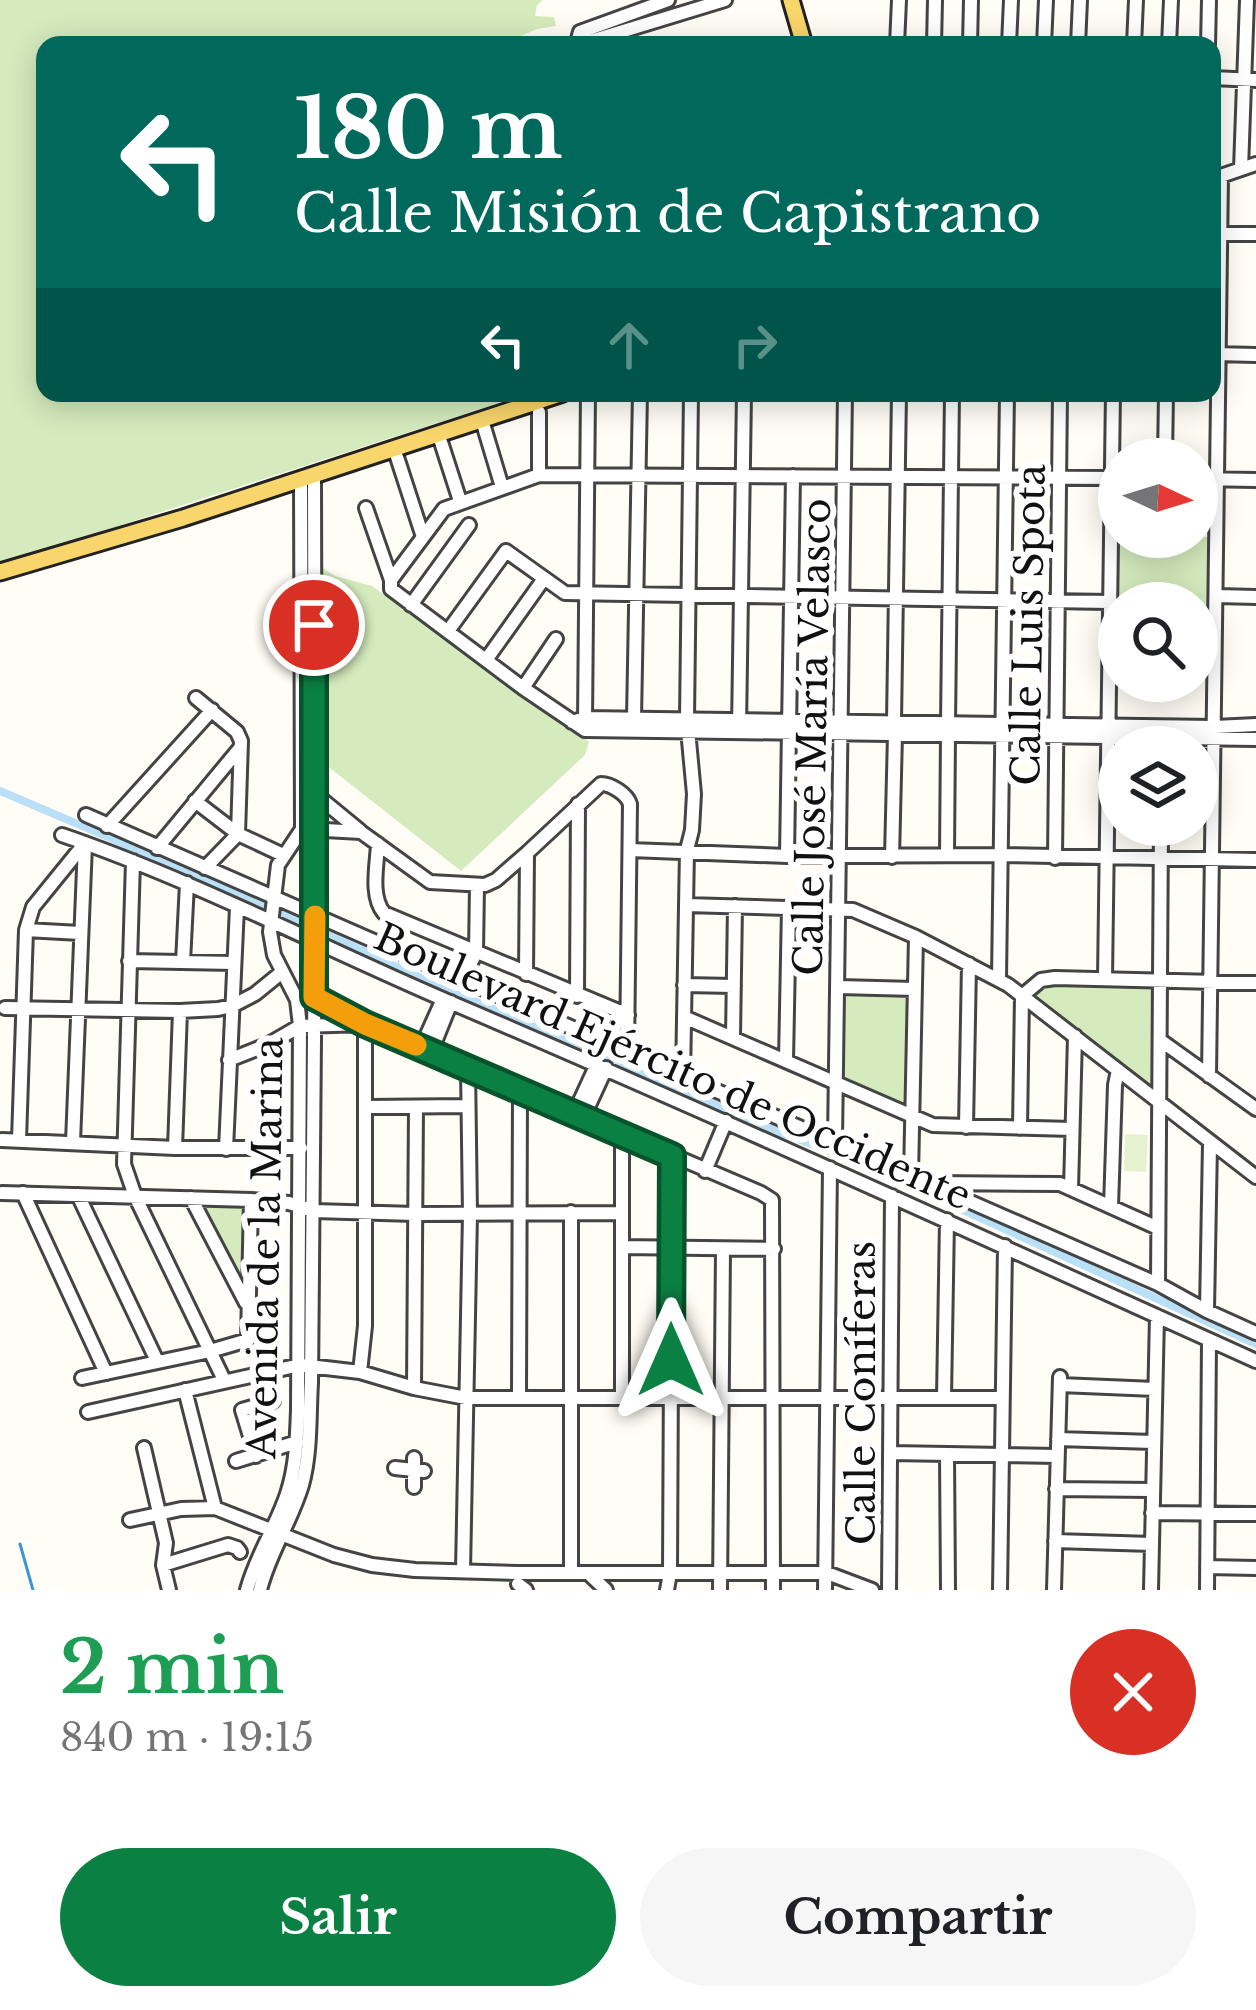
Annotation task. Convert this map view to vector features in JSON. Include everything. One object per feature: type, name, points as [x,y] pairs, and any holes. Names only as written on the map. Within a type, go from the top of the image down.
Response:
[{"type":"main road","points":[[790,0],[801,36]]},
{"type":"main road","points":[[0,572],[536,402]]},
{"type":"street","points":[[579,36],[668,0]]},
{"type":"street","points":[[607,36],[725,0]]},
{"type":"street","points":[[898,36],[899,0]]},
{"type":"street","points":[[934,36],[935,0]]},
{"type":"street","points":[[970,36],[971,0]]},
{"type":"street","points":[[1009,36],[1011,0]]},
{"type":"street","points":[[1044,36],[1046,0]]},
{"type":"street","points":[[1078,36],[1080,0]]},
{"type":"street","points":[[1134,36],[1136,0]]},
{"type":"street","points":[[1169,36],[1171,0]]},
{"type":"street","points":[[1208,36],[1209,0]]},
{"type":"street","points":[[1241,169],[1250,79],[1247,0]]},
{"type":"street","points":[[1221,176],[1256,164]]},
{"type":"street","points":[[1221,234],[1256,234]]},
{"type":"street","points":[[1221,354],[1256,355]]},
{"type":"street","points":[[580,723],[588,402]]},
{"type":"street","points":[[634,719],[640,402]]},
{"type":"street","points":[[683,1077],[687,850],[694,794],[687,725],[691,402]]},
{"type":"street","points":[[739,726],[743,402]]},
{"type":"street","name":"Calle José María Velasco","points":[[835,1141],[845,402]]},
{"type":"street","points":[[892,857],[898,402]]},
{"type":"street","points":[[946,855],[952,402]]},
{"type":"street","points":[[999,980],[1007,402]]},
{"type":"street","name":"Calle Luis Spota","points":[[1055,858],[1060,402]]},
{"type":"street","points":[[1113,402],[1114,438]]},
{"type":"street","points":[[1165,438],[1166,402]]},
{"type":"street","points":[[1216,402],[1216,438]]},
{"type":"street","points":[[539,412],[539,475]]},
{"type":"street","points":[[484,427],[502,487]]},
{"type":"street","points":[[441,442],[460,501]]},
{"type":"street","points":[[397,457],[423,537]]},
{"type":"street","points":[[391,585],[444,509],[539,475],[1098,478]]},
{"type":"street","points":[[787,856],[793,476]]},
{"type":"street","name":"Avenida de la Marina","points":[[247,1590],[255,1561],[301,1487],[305,1468],[308,1026],[274,956],[271,910],[283,855],[308,829],[315,794],[308,477]]},
{"type":"street","name":"Avenida de la Marina","points":[[307,1208],[301,1148],[315,929],[308,829],[308,477]]},
{"type":"street","points":[[1218,479],[1256,480]]},
{"type":"street","points":[[366,508],[391,585],[523,688],[580,723],[1098,731]]},
{"type":"street","points":[[412,604],[469,525]]},
{"type":"street","points":[[448,631],[506,551],[565,593],[1098,602]]},
{"type":"street","points":[[486,660],[543,580]]},
{"type":"street","points":[[1218,596],[1256,597]]},
{"type":"street","points":[[523,688],[556,639]]},
{"type":"street","points":[[196,698],[237,732],[241,747],[238,834],[205,868]]},
{"type":"street","points":[[107,826],[212,710]]},
{"type":"street","points":[[580,723],[634,719],[687,725]]},
{"type":"street","points":[[1218,731],[1256,725]]},
{"type":"street","points":[[1218,733],[1256,739]]},
{"type":"street","points":[[157,848],[241,747]]},
{"type":"street","points":[[315,794],[430,882],[477,885],[496,880],[601,784],[625,796],[630,804],[627,1052]]},
{"type":"street","points":[[195,801],[238,834],[283,855]]},
{"type":"street","points":[[578,804],[578,996]]},
{"type":"street","name":"Boulevard Ejército de Occidente","points":[[86,815],[205,868],[271,910],[462,980],[1158,1284],[1256,1333]]},
{"type":"street","points":[[308,829],[361,832]]},
{"type":"street","name":"Boulevard Ejército de Occidente","points":[[62,835],[237,908],[271,910],[315,929],[447,1000],[1256,1361]]},
{"type":"street","points":[[20,1140],[26,930],[34,907],[86,843]]},
{"type":"street","points":[[73,1142],[86,843]]},
{"type":"street","points":[[378,844],[378,908],[384,913],[624,1013]]},
{"type":"street","points":[[1105,980],[1107,846]]},
{"type":"street","points":[[1158,1284],[1161,846]]},
{"type":"street","points":[[1209,1076],[1213,846]]},
{"type":"street","points":[[630,850],[1256,860]]},
{"type":"street","points":[[526,974],[527,853]]},
{"type":"street","points":[[133,862],[123,1144],[127,1174],[224,1380]]},
{"type":"street","points":[[183,962],[187,884]]},
{"type":"street","points":[[462,980],[476,953],[477,885]]},
{"type":"street","points":[[686,905],[840,908],[916,938],[1022,996],[1256,1177]]},
{"type":"street","points":[[733,1037],[736,906]]},
{"type":"street","points":[[786,1060],[789,907]]},
{"type":"street","points":[[226,1149],[237,908]]},
{"type":"street","points":[[26,930],[80,933]]},
{"type":"street","points":[[911,1176],[916,938]]},
{"type":"street","points":[[129,961],[234,963]]},
{"type":"street","points":[[966,1127],[968,964]]},
{"type":"street","points":[[4,1008],[180,1011],[232,1006],[282,972]]},
{"type":"street","points":[[1022,996],[1042,980],[1256,983]]},
{"type":"street","points":[[684,985],[734,986]]},
{"type":"street","points":[[839,987],[915,989]]},
{"type":"street","points":[[1020,1128],[1022,996]]},
{"type":"street","points":[[314,997],[365,1024],[774,1203],[773,1590]]},
{"type":"street","points":[[426,1050],[447,1000]]},
{"type":"street","points":[[175,1148],[180,1011]]},
{"type":"street","points":[[608,1044],[624,1013]]},
{"type":"street","points":[[684,1017],[933,1125],[1072,1129]]},
{"type":"street","points":[[230,1060],[308,1026],[365,1024]]},
{"type":"street","points":[[360,1372],[365,1326],[365,1024]]},
{"type":"street","points":[[1071,1189],[1075,1036]]},
{"type":"street","points":[[1160,1040],[1256,1109]]},
{"type":"street","points":[[579,1116],[602,1066]]},
{"type":"street","points":[[464,1571],[468,1068]]},
{"type":"street","points":[[1111,1207],[1118,1070]]},
{"type":"street","points":[[519,1397],[520,1090]]},
{"type":"street","points":[[366,1107],[467,1106]]},
{"type":"street","points":[[414,1388],[416,1107]]},
{"type":"street","points":[[705,1171],[726,1121]]},
{"type":"street","points":[[622,1135],[622,1398]]},
{"type":"street","points":[[2,1140],[301,1148]]},
{"type":"street","points":[[1207,1312],[1210,1143]]},
{"type":"street","points":[[667,1590],[672,1156]]},
{"type":"street","points":[[825,1590],[830,1168]]},
{"type":"street","points":[[925,1183],[1051,1183],[1158,1228]]},
{"type":"street","points":[[2,1193],[251,1200],[364,1213],[622,1213]]},
{"type":"street","points":[[23,1193],[106,1373]]},
{"type":"street","points":[[78,1195],[157,1361]]},
{"type":"street","name":"Calle Coníferas","points":[[889,1590],[892,1196]]},
{"type":"street","points":[[191,1198],[248,1308]]},
{"type":"street","points":[[82,1378],[248,1340],[251,1200]]},
{"type":"street","points":[[571,1212],[571,1573]]},
{"type":"street","points":[[944,1399],[947,1220]]},
{"type":"street","points":[[1000,1590],[1005,1246]]},
{"type":"street","points":[[622,1247],[774,1249]]},
{"type":"street","points":[[720,1590],[723,1249]]},
{"type":"street","points":[[1150,1590],[1157,1316]]},
{"type":"street","points":[[1207,1590],[1209,1340]]},
{"type":"street","points":[[88,1412],[306,1365],[360,1372],[466,1398],[1001,1398]]},
{"type":"street","name":"Avenida de la Marina","points":[[260,1590],[287,1493],[306,1365]]},
{"type":"street","points":[[1054,1590],[1060,1381],[1155,1389]]},
{"type":"street","points":[[184,1390],[215,1508]]},
{"type":"street","points":[[256,1456],[242,1409],[273,1401]]},
{"type":"street","points":[[1058,1439],[1153,1442]]},
{"type":"street","points":[[236,1461],[297,1442]]},
{"type":"street","points":[[144,1448],[166,1544],[169,1590]]},
{"type":"street","points":[[891,1453],[1057,1456]]},
{"type":"street","points":[[947,1454],[948,1590]]},
{"type":"street","points":[[395,1468],[417,1466],[414,1487]]},
{"type":"street","points":[[1056,1489],[1152,1490]]},
{"type":"street","points":[[130,1520],[215,1508],[361,1562],[464,1571],[520,1584],[571,1573],[773,1573],[827,1574],[843,1585],[872,1590]]},
{"type":"street","points":[[1152,1513],[1256,1514]]},
{"type":"street","points":[[1055,1540],[1151,1544]]},
{"type":"street","points":[[164,1565],[228,1545],[240,1552]]},
{"type":"street","points":[[1207,1568],[1256,1568]]},
{"type":"street","points":[[426,1570],[427,1590]]},
{"type":"street","points":[[588,1573],[606,1590]]},
{"type":"green space","points":[[0,0],[543,0],[535,16],[554,17],[556,26],[521,36],[36,36],[36,402],[502,402],[0,564]]},
{"type":"green space","points":[[1117,558],[1214,558],[1213,582],[1117,582]]},
{"type":"green space","points":[[324,569],[372,586],[589,742],[585,755],[461,871],[321,761]]},
{"type":"green space","points":[[1048,987],[1155,987],[1151,1088],[1032,994]]},
{"type":"green space","points":[[841,995],[911,997],[907,1114],[841,1082]]},
{"type":"green space","points":[[1125,1134],[1148,1135],[1146,1172],[1124,1171]]},
{"type":"green space","points":[[201,1205],[243,1208],[243,1291]]},
{"type":"waterway","points":[[0,791],[419,977],[858,1162],[1256,1344]]},
{"type":"waterway","points":[[20,1544],[33,1590]]},
{"type":"slow traffic","points":[[315,916],[314,997],[416,1045]]},
{"type":"route","points":[[314,625],[314,997],[365,1024],[672,1156],[671,1360]]}]
